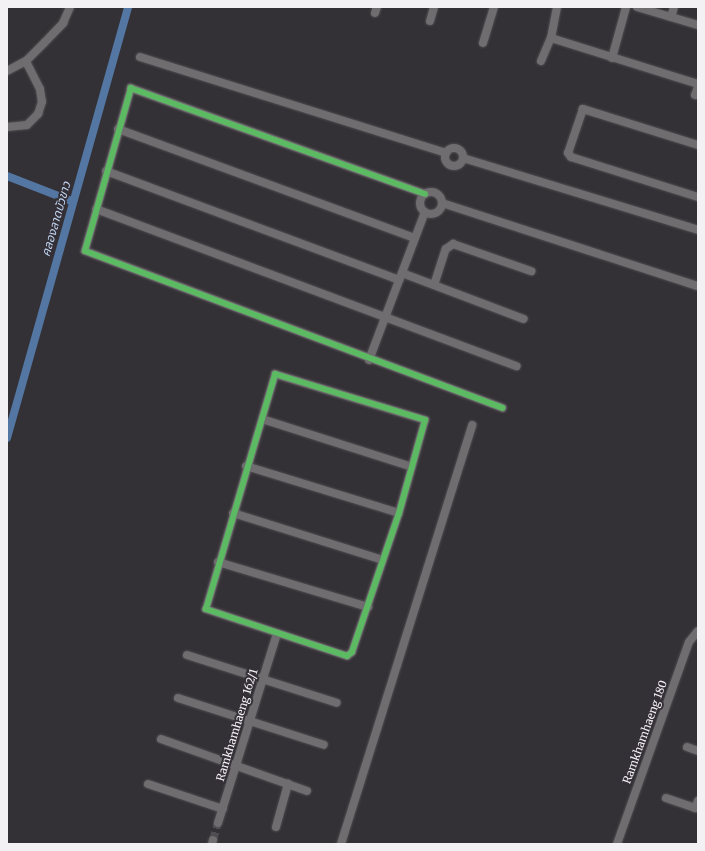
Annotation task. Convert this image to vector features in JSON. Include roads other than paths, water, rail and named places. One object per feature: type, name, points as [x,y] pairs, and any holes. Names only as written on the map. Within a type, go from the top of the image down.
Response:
[{"type":"street","points":[[7,71],[26,61],[63,23],[70,7]]},
{"type":"street","points":[[430,21],[434,7]]},
{"type":"street","points":[[483,43],[494,7]]},
{"type":"street","points":[[541,61],[551,38],[557,7]]},
{"type":"street","points":[[612,58],[626,7]]},
{"type":"street","points":[[637,7],[698,25]]},
{"type":"street","points":[[671,17],[674,7]]},
{"type":"street","points":[[551,38],[698,86],[695,95]]},
{"type":"street","points":[[140,57],[446,153],[456,148],[463,158],[698,230]]},
{"type":"street","points":[[7,127],[26,125],[38,114],[42,102],[40,89],[26,61]]},
{"type":"street","points":[[502,408],[369,360],[87,253],[106,171],[131,88],[425,194],[436,193],[442,203],[698,286]]},
{"type":"street","points":[[698,145],[583,109],[568,153],[571,157],[698,197]]},
{"type":"street","points":[[118,129],[415,238]]},
{"type":"street","points":[[446,153],[449,164],[455,166],[463,158]]},
{"type":"street","points":[[106,171],[524,319]]},
{"type":"street","points":[[369,360],[425,212],[421,199],[425,194]]},
{"type":"street","points":[[425,212],[436,213],[442,203]]},
{"type":"street","points":[[96,209],[384,319],[517,366]]},
{"type":"street","points":[[434,286],[446,249],[452,244],[531,271]]},
{"type":"street","points":[[276,374],[425,420],[399,513],[368,607],[352,652],[347,656],[206,609],[246,466],[276,374]]},
{"type":"street","points":[[262,419],[412,467]]},
{"type":"street","points":[[340,844],[472,425]]},
{"type":"street","points":[[246,466],[399,513]]},
{"type":"street","points":[[233,513],[383,560]]},
{"type":"street","points":[[218,562],[368,607]]},
{"type":"street","name":"Ramkhamhaeng 180","points":[[616,844],[689,642],[698,631]]},
{"type":"street","name":"Ramkhamhaeng 162/1","points":[[218,823],[251,721],[262,679],[277,633]]},
{"type":"street","points":[[187,655],[337,703]]},
{"type":"street","points":[[178,698],[324,745]]},
{"type":"street","points":[[161,739],[307,791]]},
{"type":"street","points":[[687,747],[698,751]]},
{"type":"street","points":[[148,784],[223,809]]},
{"type":"street","points":[[276,828],[288,784]]},
{"type":"street","points":[[666,798],[697,806]]},
{"type":"waterway","name":"คลองลาดบัวขาว","points":[[7,438],[128,7]]},
{"type":"waterway","points":[[7,176],[71,201]]},
{"type":"tunnel","points":[[213,840],[218,823]]}]
